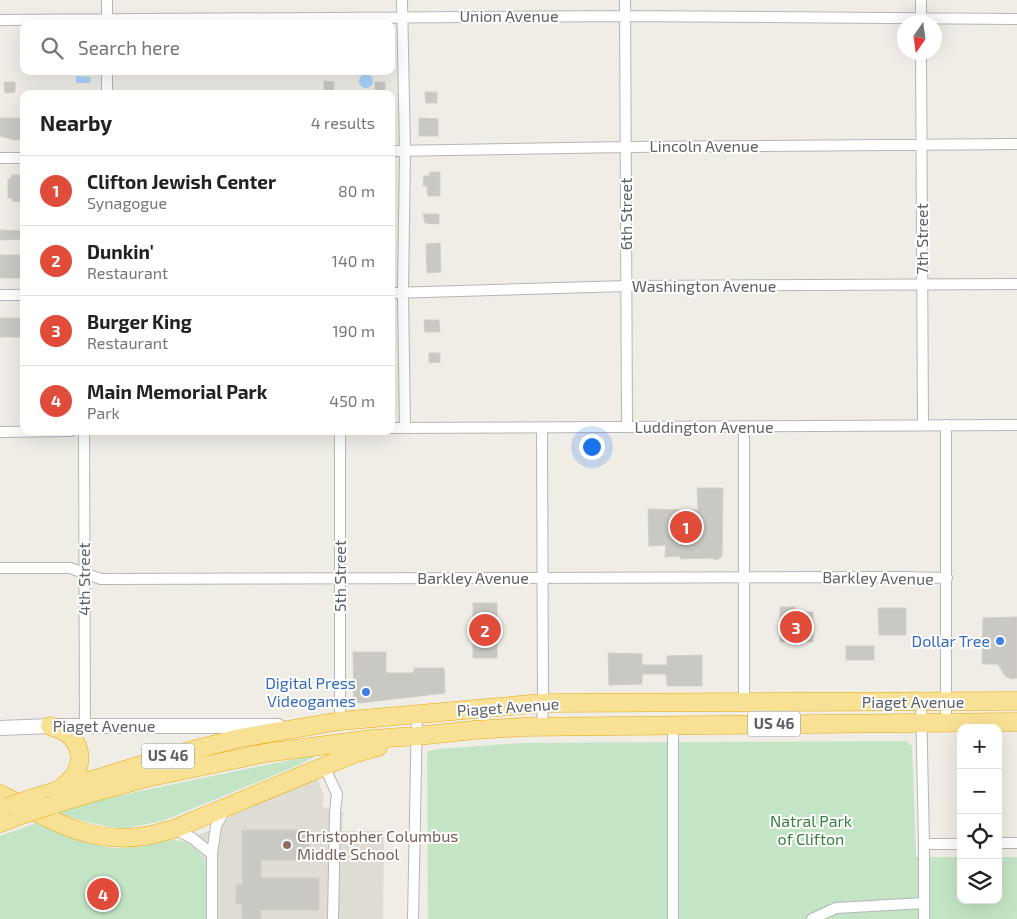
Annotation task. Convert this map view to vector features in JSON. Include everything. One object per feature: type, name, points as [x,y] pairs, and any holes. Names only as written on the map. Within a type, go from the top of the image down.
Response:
[{"type":"highway","name":"Piaget Avenue","points":[[304,727],[340,721],[543,703],[1017,702]]},
{"type":"highway","points":[[265,753],[337,734],[340,728],[340,721]]},
{"type":"highway","name":"Piaget Avenue","points":[[265,753],[372,739],[474,730],[542,727],[1017,722]]},
{"type":"highway","points":[[50,726],[65,732],[74,741],[80,752],[78,766],[72,778],[60,789]]},
{"type":"highway","name":"US 46","points":[[6,810],[60,789],[177,754],[240,738],[304,727]]},
{"type":"highway","points":[[6,810],[60,824],[76,831],[96,836],[138,837],[174,829],[356,753],[417,736]]},
{"type":"highway","name":"US 46","points":[[6,810],[52,805],[146,778],[265,753]]},
{"type":"highway","points":[[0,786],[89,828],[124,832],[156,826],[174,829]]},
{"type":"street","points":[[107,0],[107,20]]},
{"type":"street","points":[[402,0],[405,151],[403,293],[405,428]]},
{"type":"street","name":"6th Street","points":[[625,0],[627,427]]},
{"type":"street","points":[[921,0],[921,15]]},
{"type":"street","name":"Union Avenue","points":[[181,20],[626,16],[897,20]]},
{"type":"street","name":"Union Avenue","points":[[942,20],[1017,19]]},
{"type":"street","name":"Union Avenue","points":[[0,20],[20,20]]},
{"type":"street","name":"7th Street","points":[[921,60],[923,425]]},
{"type":"street","points":[[107,75],[108,90]]},
{"type":"street","name":"Lincoln Avenue","points":[[395,151],[1017,144]]},
{"type":"street","points":[[0,158],[20,158]]},
{"type":"street","name":"Washington Avenue","points":[[395,293],[626,286],[1017,284]]},
{"type":"street","points":[[0,295],[20,295]]},
{"type":"street","points":[[946,425],[946,722]]},
{"type":"street","name":"Luddington Avenue","points":[[395,428],[1017,425]]},
{"type":"street","points":[[744,426],[744,702]]},
{"type":"street","points":[[542,428],[542,727]]},
{"type":"street","points":[[0,432],[20,432]]},
{"type":"street","name":"4th Street","points":[[84,435],[85,726]]},
{"type":"street","name":"5th Street","points":[[340,435],[340,721]]},
{"type":"street","name":"Barkley Avenue","points":[[0,568],[70,568],[101,579],[947,578]]},
{"type":"street","points":[[922,702],[924,919]]},
{"type":"street","points":[[413,919],[417,714]]},
{"type":"street","name":"Piaget Avenue","points":[[0,728],[50,726],[304,727]]},
{"type":"street","points":[[673,726],[673,919]]},
{"type":"street","points":[[324,766],[337,794],[333,919]]},
{"type":"street","points":[[212,919],[212,854],[216,826],[226,808]]},
{"type":"street","points":[[174,829],[192,838],[212,854]]},
{"type":"street","points":[[1002,843],[1017,843]]},
{"type":"street","points":[[924,844],[957,844]]},
{"type":"street","points":[[812,919],[836,908],[924,904]]},
{"type":"shaded area","name":"Christopher Columbus Middle School","points":[[317,778],[324,796],[322,806],[335,812],[343,812],[342,831],[384,831],[383,919],[206,919],[206,868],[204,861],[197,850],[183,841],[223,825],[235,810]]},
{"type":"green space","name":"Natral Park of Clifton","points":[[906,741],[912,746],[916,857],[957,857],[957,904],[1002,904],[1002,857],[1017,857],[1017,919],[428,919],[427,754],[429,751],[438,749],[521,743]]},
{"type":"green space","points":[[319,754],[299,765],[162,821],[122,829],[86,822],[58,813],[88,802]]},
{"type":"green space","points":[[39,822],[81,841],[111,848],[139,847],[171,840],[183,841],[197,850],[204,861],[206,868],[206,919],[0,919],[0,836]]},
{"type":"water","points":[[369,75],[372,78],[371,86],[366,88],[361,86],[359,81],[361,76]]},
{"type":"water","points":[[76,76],[91,77],[90,83],[76,83]]},
{"type":"building","points":[[324,81],[334,82],[334,90],[324,90]]},
{"type":"building","points":[[4,82],[15,82],[15,92],[5,93]]},
{"type":"building","points":[[375,82],[385,82],[385,90],[375,90]]},
{"type":"building","points":[[425,92],[437,92],[437,103],[426,103]]},
{"type":"building","points":[[0,118],[20,118],[20,139],[14,140],[0,136]]},
{"type":"building","points":[[419,118],[438,119],[438,136],[419,136]]},
{"type":"building","points":[[430,172],[440,172],[440,196],[428,196],[427,186],[423,186],[424,176],[429,176]]},
{"type":"building","points":[[11,175],[20,175],[20,202],[12,201],[12,198],[8,198],[8,179],[11,179]]},
{"type":"building","points":[[423,214],[439,214],[439,224],[425,223]]},
{"type":"building","points":[[0,230],[20,231],[20,239],[0,240]]},
{"type":"building","points":[[440,243],[441,272],[427,273],[426,244]]},
{"type":"building","points":[[0,255],[20,255],[20,278],[0,278]]},
{"type":"building","points":[[0,318],[20,318],[20,337],[0,337]]},
{"type":"building","points":[[424,320],[439,320],[440,332],[425,332]]},
{"type":"building","points":[[429,353],[440,353],[440,362],[429,363]]},
{"type":"building","points":[[697,488],[723,488],[722,556],[717,560],[711,558],[680,559],[680,556],[665,557],[666,545],[649,546],[648,509],[698,510]]},
{"type":"building","points":[[473,603],[497,603],[497,658],[473,658]]},
{"type":"building","points":[[780,607],[795,607],[795,612],[813,612],[813,642],[780,642]]},
{"type":"building","points":[[878,608],[906,608],[906,635],[879,635]]},
{"type":"building","name":"Dollar Tree","points":[[1017,617],[1017,678],[1011,679],[1005,676],[998,664],[982,664],[983,618]]},
{"type":"building","points":[[846,646],[874,646],[874,660],[846,660]]},
{"type":"building","points":[[353,652],[386,652],[386,673],[414,673],[414,668],[444,668],[445,693],[356,702],[354,700]]},
{"type":"building","points":[[608,653],[642,654],[642,665],[667,665],[667,656],[702,655],[702,686],[667,686],[666,674],[642,674],[642,684],[609,685]]},
{"type":"building","points":[[242,830],[310,830],[310,860],[261,860],[261,878],[319,878],[319,910],[261,910],[261,919],[242,919],[242,904],[236,904],[236,885],[242,885]]},
{"type":"place","name":"Clifton Jewish Center","points":[[686,527]]},
{"type":"place","name":"Burger King","points":[[796,627]]},
{"type":"place","name":"Dunkin'","points":[[485,630]]},
{"type":"place","name":"Dollar Tree","points":[[1000,641]]},
{"type":"place","name":"Digital Press Videogames","points":[[366,692]]},
{"type":"place","name":"Christopher Columbus Middle School","points":[[287,845]]},
{"type":"place","name":"Main Memorial Park","points":[[103,894]]}]
